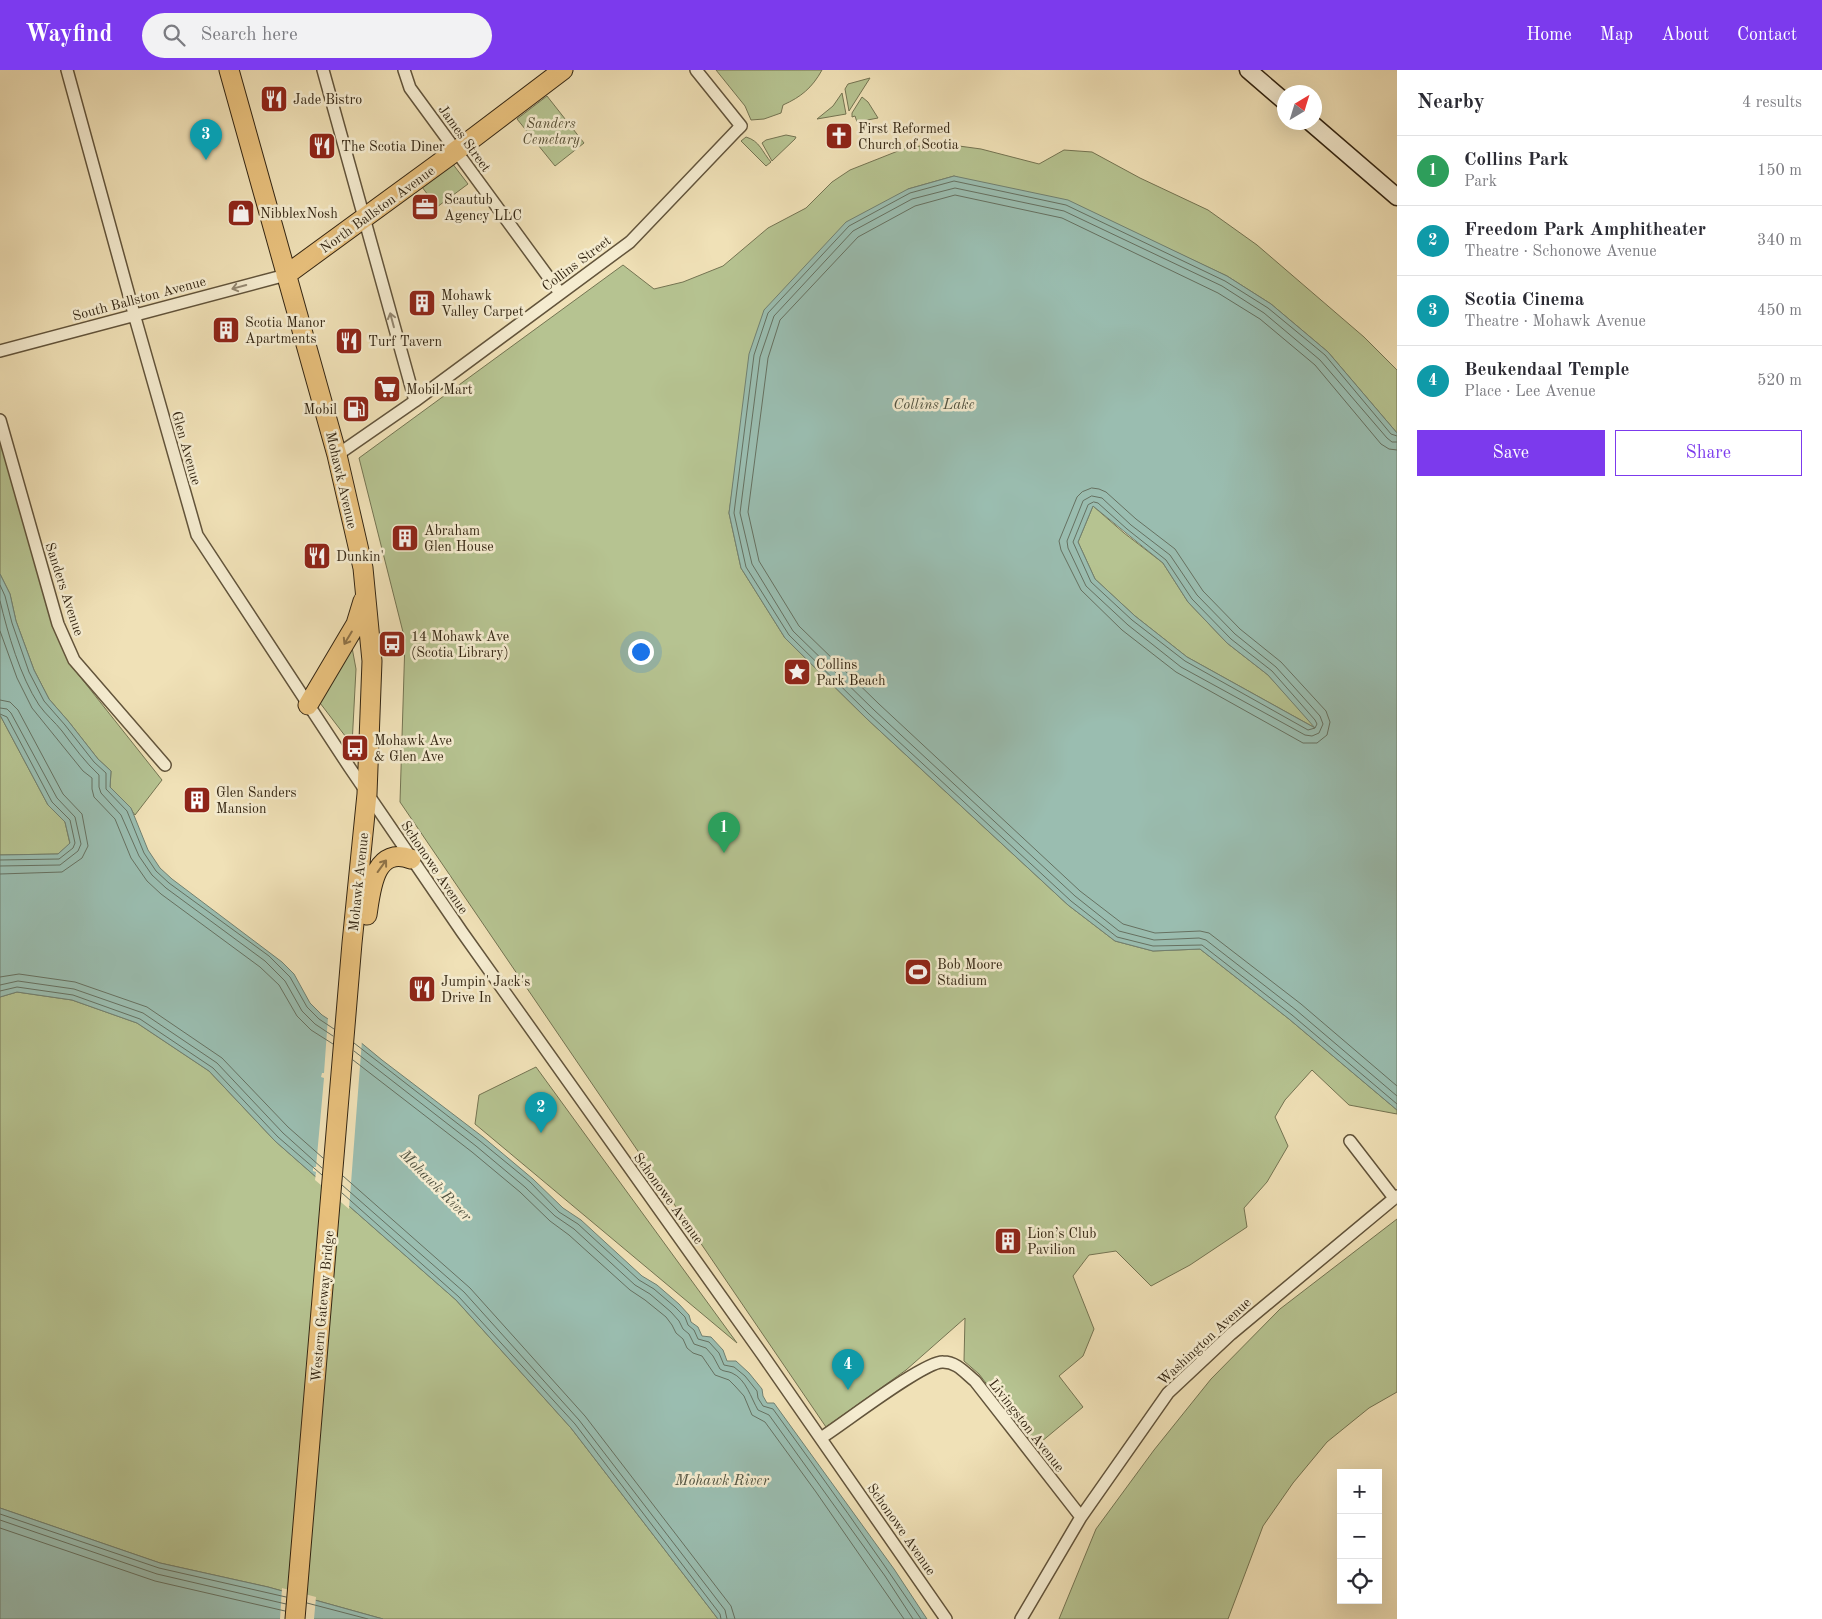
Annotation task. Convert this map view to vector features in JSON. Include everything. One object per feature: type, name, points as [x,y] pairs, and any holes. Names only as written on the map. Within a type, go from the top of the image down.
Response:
[{"type":"main road","name":"Mohawk Avenue","points":[[230,70],[337,455],[363,568],[372,661],[367,794],[349,992]]},
{"type":"main road","name":"North Ballston Avenue","points":[[286,275],[563,70]]},
{"type":"main road","points":[[308,705],[356,624],[365,593]]},
{"type":"main road","points":[[352,943],[367,916],[371,886],[383,862],[393,856],[411,859]]},
{"type":"main road","name":"Western Gateway Bridge","points":[[295,1619],[349,992]]},
{"type":"street","name":"Glen Avenue","points":[[67,70],[197,535],[367,794]]},
{"type":"street","points":[[323,70],[414,401]]},
{"type":"street","name":"James Street","points":[[404,70],[410,88],[560,293]]},
{"type":"street","name":"Collins Street","points":[[337,455],[414,401],[630,242],[741,126],[696,70]]},
{"type":"street","points":[[1248,70],[1277,95]]},
{"type":"street","points":[[1319,130],[1397,197]]},
{"type":"street","name":"South Ballston Avenue","points":[[0,351],[286,275]]},
{"type":"street","name":"Sanders Avenue","points":[[0,421],[58,624],[74,660],[165,765]]},
{"type":"street","name":"Schonowe Avenue","points":[[367,794],[550,1058],[821,1438],[946,1619]]},
{"type":"street","points":[[1350,1141],[1395,1197]]},
{"type":"street","name":"Washington Avenue","points":[[1026,1617],[1081,1517],[1168,1393],[1231,1334],[1395,1197]]},
{"type":"street","name":"Livingston Avenue","points":[[821,1438],[896,1386],[929,1365],[942,1361],[958,1366],[975,1381],[1081,1517]]},
{"type":"green space","points":[[716,70],[822,70],[806,91],[783,105],[781,113],[764,119],[751,120],[745,106]]},
{"type":"green space","points":[[870,78],[849,111],[845,89],[848,84]]},
{"type":"green space","points":[[842,93],[846,114],[817,119],[833,106]]},
{"type":"green space","name":"Sanders Cemetary","points":[[547,96],[584,143],[555,166],[517,119]]},
{"type":"green space","points":[[862,97],[868,102],[878,118],[857,122],[855,116],[852,117],[852,113]]},
{"type":"green space","points":[[786,135],[796,137],[772,161],[762,143],[766,140]]},
{"type":"green space","points":[[746,137],[758,144],[771,162],[766,166],[741,141]]},
{"type":"green space","points":[[937,143],[981,149],[1039,164],[1064,150],[1092,152],[1140,178],[1208,210],[1257,245],[1364,337],[1397,370],[1397,433],[1328,352],[1271,304],[1227,276],[1165,247],[954,176],[908,189],[740,437],[729,513],[741,568],[785,638],[866,718],[1068,905],[1115,941],[1153,951],[1200,949],[1289,1019],[1397,1110],[1397,1114],[1349,1105],[1312,1070],[1285,1100],[1275,1117],[1288,1146],[1267,1182],[1244,1208],[1247,1227],[1190,1265],[1151,1286],[1116,1251],[1089,1255],[1073,1276],[1094,1329],[1083,1356],[1059,1376],[1083,1407],[1035,1447],[979,1374],[964,1361],[965,1318],[906,1370],[826,1427],[400,802],[405,640],[359,458],[623,265],[654,289],[683,282],[723,266],[768,228],[806,208],[832,182],[850,170],[903,149]]},
{"type":"green space","points":[[452,163],[468,184],[437,207],[422,187]]},
{"type":"green space","points":[[0,437],[55,630],[70,664],[162,780],[135,815],[110,787],[111,771],[98,759],[49,699],[34,670],[16,621],[10,594],[0,574]]},
{"type":"green space","points":[[1093,506],[1163,563],[1188,602],[1227,643],[1268,675],[1317,729],[1187,657],[1135,616],[1095,579],[1078,542]]},
{"type":"green space","points":[[351,642],[356,669],[352,745],[317,699]]},
{"type":"green space","points":[[0,715],[48,805],[65,822],[70,844],[58,854],[0,855]]},
{"type":"green space","points":[[17,992],[72,1000],[137,1023],[209,1071],[275,1141],[456,1300],[571,1428],[718,1619],[383,1619],[268,1587],[160,1563],[0,1508],[0,997]]},
{"type":"green space","points":[[536,1067],[737,1343],[475,1124],[479,1095]]},
{"type":"green space","points":[[1397,1219],[1397,1392],[1369,1408],[1327,1442],[1293,1483],[1263,1526],[1228,1619],[1059,1619],[1096,1529],[1154,1450],[1211,1379],[1280,1309]]},
{"type":"water","name":"Collins Lake","points":[[954,176],[1068,200],[1227,276],[1271,304],[1328,352],[1397,433],[1397,1110],[1289,1019],[1200,949],[1153,951],[1115,941],[1068,905],[866,718],[785,638],[741,568],[729,513],[749,354],[764,310],[846,222],[908,189]],"holes":[[[1093,506],[1163,563],[1188,602],[1227,643],[1268,675],[1315,728],[1187,657],[1135,616],[1095,579],[1078,542]]]},
{"type":"water","name":"Mohawk River","points":[[0,574],[10,594],[16,621],[34,670],[49,699],[98,759],[111,771],[110,787],[131,808],[148,850],[160,868],[282,962],[294,974],[310,1003],[322,1015],[348,1032],[483,1137],[533,1179],[563,1208],[581,1220],[642,1276],[657,1285],[679,1304],[689,1315],[691,1322],[698,1327],[702,1336],[711,1337],[723,1350],[727,1361],[736,1361],[749,1373],[762,1389],[767,1403],[774,1403],[894,1569],[927,1619],[718,1619],[571,1428],[456,1300],[275,1141],[209,1071],[137,1023],[72,1000],[17,992],[0,997],[0,855],[58,854],[70,843],[65,822],[48,805],[0,715]]},
{"type":"water","points":[[0,1508],[160,1563],[268,1587],[383,1619],[0,1619]]},
{"type":"pier","points":[[328,1017],[350,1030],[362,1040],[349,1209],[315,1180],[316,1172],[313,1171],[313,1167],[316,1167],[324,1078],[321,1077],[322,1073],[324,1073]]},
{"type":"pier","points":[[282,1588],[316,1597],[314,1619],[280,1619]]},
{"type":"place","name":"Jade Bistro","points":[[274,99]]},
{"type":"place","name":"First Reformed Church of Scotia","points":[[839,136]]},
{"type":"place","name":"The Scotia Diner","points":[[322,146]]},
{"type":"place","name":"Scotia Cinema","points":[[206,160]]},
{"type":"place","name":"Scautub Agency LLC","points":[[425,207]]},
{"type":"place","name":"NibblexNosh","points":[[241,213]]},
{"type":"place","name":"Mohawk Valley Carpet","points":[[422,303]]},
{"type":"place","name":"Scotia Manor Apartments","points":[[226,330]]},
{"type":"place","name":"Turf Tavern","points":[[349,341]]},
{"type":"place","name":"Mobil Mart","points":[[387,389]]},
{"type":"place","name":"Mobil","points":[[356,409]]},
{"type":"place","name":"Abraham Glen House","points":[[405,538]]},
{"type":"place","name":"Dunkin'","points":[[317,556]]},
{"type":"place","name":"14 Mohawk Ave (Scotia Library)","points":[[392,644]]},
{"type":"place","name":"Collins Park Beach","points":[[797,672]]},
{"type":"place","name":"Mohawk Ave & Glen Ave","points":[[355,748]]},
{"type":"place","name":"Glen Sanders Mansion","points":[[197,800]]},
{"type":"place","name":"Collins Park","points":[[724,853]]},
{"type":"place","name":"Bob Moore Stadium","points":[[918,972]]},
{"type":"place","name":"Jumpin' Jack's Drive In","points":[[422,989]]},
{"type":"place","name":"Freedom Park Amphitheater","points":[[541,1133]]},
{"type":"place","name":"Lion’s Club Pavilion","points":[[1008,1241]]},
{"type":"place","name":"Beukendaal Temple","points":[[848,1390]]}]
